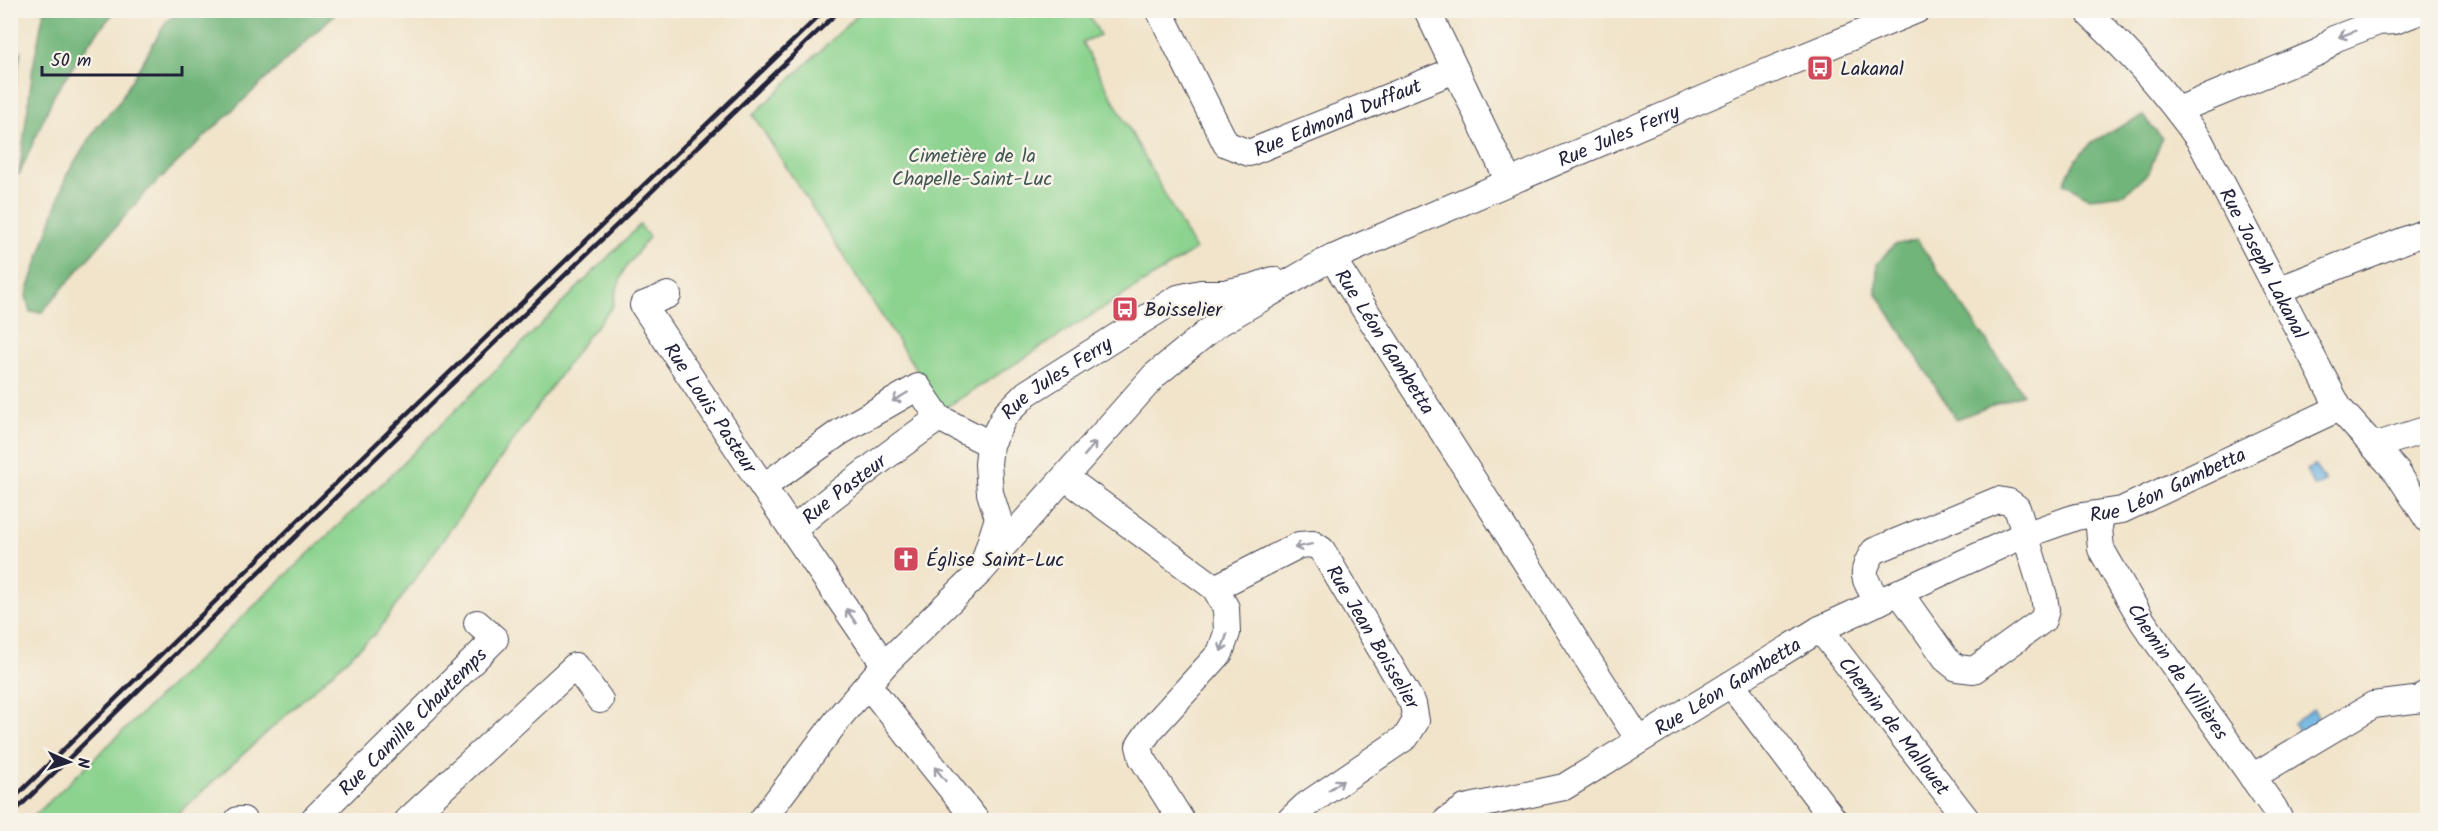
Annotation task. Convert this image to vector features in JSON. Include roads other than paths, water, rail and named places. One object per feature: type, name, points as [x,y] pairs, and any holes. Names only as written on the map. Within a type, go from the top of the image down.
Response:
[{"type":"street","name":"Rue Edmond Duffaut","points":[[1159,10],[1226,144],[1249,153],[1455,70]]},
{"type":"street","points":[[1427,10],[1509,182]]},
{"type":"street","name":"Rue Jules Ferry","points":[[981,571],[998,518],[990,493],[988,464],[990,444],[1005,415],[1027,393],[1178,298],[1253,287],[1327,261],[1752,78],[1917,10]]},
{"type":"street","points":[[2178,110],[2319,52],[2334,39],[2378,22],[2395,21],[2422,10]]},
{"type":"street","name":"Rue Joseph Lakanal","points":[[2088,12],[2144,69],[2200,141],[2339,408],[2397,472],[2427,520]]},
{"type":"street","points":[[2278,290],[2427,231]]},
{"type":"street","name":"Rue Jules Ferry","points":[[762,820],[842,714],[887,662],[981,571],[1066,478],[1155,375],[1216,325],[1327,261]]},
{"type":"street","name":"Rue Léon Gambetta","points":[[1327,261],[1639,740],[1820,629],[2025,535],[2076,517],[2122,510],[2339,408]]},
{"type":"street","points":[[1201,293],[1220,305],[1220,315],[1216,325]]},
{"type":"street","name":"Rue Louis Pasteur","points":[[668,295],[644,305],[762,487],[794,531]]},
{"type":"street","points":[[762,487],[840,432],[918,387],[939,418],[990,444]]},
{"type":"street","name":"Rue Pasteur","points":[[887,662],[877,654],[794,531],[812,512],[884,456],[939,418]]},
{"type":"street","points":[[2374,446],[2427,429]]},
{"type":"street","points":[[1066,478],[1215,588],[1226,608],[1227,633],[1220,653],[1150,730],[1139,746],[1142,758],[1181,820]]},
{"type":"street","points":[[1998,500],[2009,502],[2017,508],[2044,596],[2046,610],[2043,620],[1974,670],[1957,669],[1889,597],[1865,581],[1865,564],[1874,552],[1998,500]]},
{"type":"street","name":"Chemin de Villières","points":[[2101,514],[2099,528],[2101,549],[2144,622],[2280,820]]},
{"type":"street","points":[[998,518],[1029,519]]},
{"type":"street","name":"Rue Jean Boisselier","points":[[1215,588],[1299,545],[1313,544],[1322,550],[1413,704],[1416,721],[1406,737],[1306,806],[1290,820]]},
{"type":"street","name":"Rue Camille Chautemps","points":[[313,820],[495,639],[477,623]]},
{"type":"street","name":"Chemin de Mallouet","points":[[1820,629],[1967,820]]},
{"type":"street","points":[[408,820],[575,666],[600,700]]},
{"type":"street","points":[[1731,684],[1834,820]]},
{"type":"street","points":[[868,685],[976,820]]},
{"type":"street","points":[[2252,777],[2373,705],[2425,695]]},
{"type":"street","points":[[1447,820],[1465,808],[1564,787],[1639,740]]},
{"type":"street","points":[[238,820],[243,820]]},
{"type":"water","points":[[2315,465],[2325,482],[2315,487],[2306,470]]},
{"type":"water","points":[[2313,709],[2320,719],[2300,734],[2293,724]]},
{"type":"railway","points":[[10,23],[15,10]]},
{"type":"railway","points":[[10,802],[420,401],[825,10]]},
{"type":"railway","points":[[10,816],[427,408],[840,10]]},
{"type":"place","name":"Lakanal","points":[[1820,68]]},
{"type":"place","name":"Boisselier","points":[[1125,309]]},
{"type":"place","name":"Église Saint-Luc","points":[[906,559]]},
{"type":"park label","name":"Cimetière de la Chapelle-Saint-Luc","points":[[972,166]]}]
